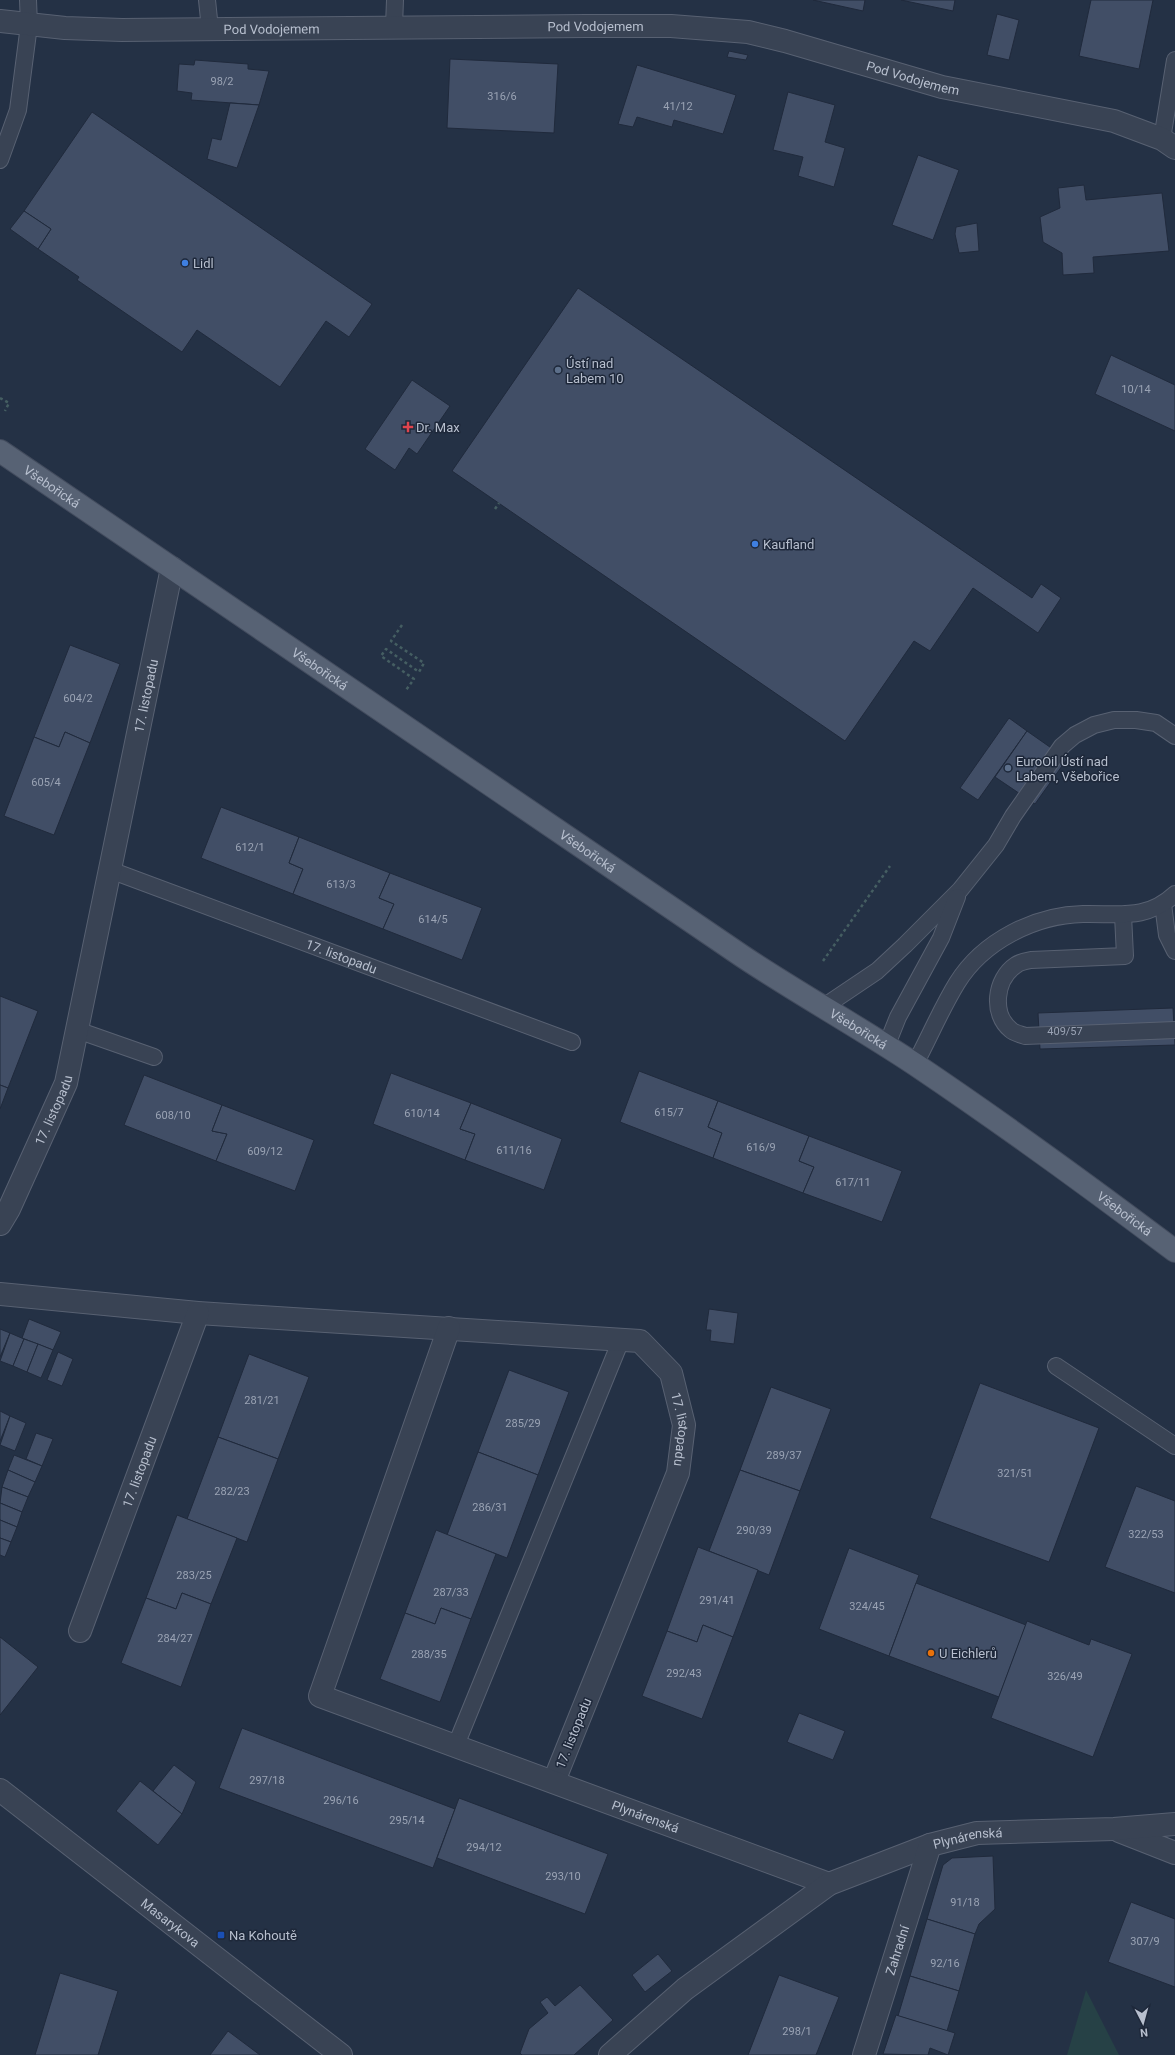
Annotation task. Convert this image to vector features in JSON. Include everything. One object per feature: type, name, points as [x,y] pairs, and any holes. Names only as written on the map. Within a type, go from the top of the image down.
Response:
[{"type":"main road","name":"Všebořická","points":[[0,451],[748,960],[822,1008],[915,1064],[1050,1157],[1175,1251]]},
{"type":"street","name":"Pod Vodojemem","points":[[0,21],[28,25],[122,30],[210,30],[394,26],[671,26],[748,32],[785,41],[942,87],[1114,122],[1168,143]]},
{"type":"street","name":"17. listopadu","points":[[0,1224],[9,1209],[66,1083],[172,568]]},
{"type":"street","name":"17. listopadu","points":[[0,1294],[198,1312],[449,1328],[640,1341],[671,1373],[684,1425],[678,1473],[554,1781],[320,1696],[449,1328]]},
{"type":"street","name":"17. listopadu","points":[[80,1631],[198,1312]]},
{"type":"street","name":"Plynárenská","points":[[554,1781],[829,1884]]},
{"type":"street","name":"Masarykova","points":[[0,1790],[341,2055]]},
{"type":"street","name":"Plynárenská","points":[[610,2055],[685,1989],[829,1884],[930,1845],[977,1833],[1114,1829],[1175,1824]]},
{"type":"street","name":"Plynárenská","points":[[1114,1829],[1175,1853]]},
{"type":"street","name":"Zahradní","points":[[864,2055],[930,1845]]},
{"type":"lane","points":[[0,160],[18,110],[28,25],[28,0]]},
{"type":"lane","points":[[207,0],[210,30]]},
{"type":"lane","points":[[394,26],[395,0]]},
{"type":"lane","points":[[1168,143],[1175,60]]},
{"type":"lane","points":[[822,1008],[877,971],[960,890],[996,845],[1013,816],[1062,746],[1075,735],[1094,725],[1114,720],[1136,720],[1156,723],[1175,736]]},
{"type":"lane","name":"17. listopadu","points":[[110,870],[572,1042]]},
{"type":"lane","points":[[886,1047],[898,1017],[941,938],[960,890]]},
{"type":"lane","points":[[915,1064],[957,982],[972,964],[1006,936],[1025,926],[1050,918],[1082,914],[1123,915],[1150,910],[1169,899]]},
{"type":"lane","points":[[1169,899],[1168,935],[1175,951]]},
{"type":"lane","points":[[1123,915],[1125,956],[1031,960],[1017,964],[1007,973],[1001,984],[998,998],[999,1011],[1004,1024],[1012,1031],[1025,1036],[1175,1030]]},
{"type":"lane","points":[[77,1030],[154,1057]]},
{"type":"lane","points":[[456,1745],[621,1340]]},
{"type":"lane","points":[[1056,1366],[1175,1446]]},
{"type":"path","points":[[0,398],[9,404],[5,411]]},
{"type":"path","points":[[495,509],[499,503]]},
{"type":"path","points":[[402,625],[391,640],[424,663],[418,672],[386,649],[381,656],[414,679],[406,690]]},
{"type":"path","points":[[823,961],[890,866]]},
{"type":"green space","points":[[1086,1990],[1119,2055],[1067,2055]]},
{"type":"building","points":[[813,0],[865,0],[863,11]]},
{"type":"building","points":[[901,0],[955,0],[953,11]]},
{"type":"building","points":[[1091,0],[1153,0],[1139,69],[1079,56]]},
{"type":"building","points":[[997,14],[1019,20],[1009,60],[987,55]]},
{"type":"building","points":[[729,51],[748,55],[746,60],[727,57]]},
{"type":"building","points":[[450,59],[558,64],[554,133],[447,128]]},
{"type":"building","points":[[195,60],[248,64],[248,69],[269,71],[259,105],[191,100],[192,93],[177,91],[179,64],[194,65]]},
{"type":"building","points":[[637,65],[736,95],[723,134],[674,120],[672,127],[637,117],[633,127],[618,124]]},
{"type":"building","points":[[788,92],[835,105],[825,142],[845,148],[834,187],[798,176],[803,157],[773,150]]},
{"type":"building","points":[[230,103],[259,105],[237,168],[207,159],[212,138],[221,140]]},
{"type":"building","name":"Lidl","points":[[92,112],[372,304],[349,337],[326,321],[280,387],[197,330],[182,352],[77,280],[79,277],[38,249],[51,229],[24,211]]},
{"type":"building","points":[[918,155],[959,170],[933,240],[892,225]]},
{"type":"building","points":[[1084,185],[1086,200],[1162,193],[1169,251],[1093,257],[1094,273],[1063,275],[1062,253],[1043,242],[1040,217],[1060,208],[1058,188]]},
{"type":"building","points":[[24,211],[51,229],[38,249],[10,229]]},
{"type":"building","points":[[977,223],[979,251],[959,253],[955,234],[956,227]]},
{"type":"building","name":"Kaufland","points":[[578,288],[1032,598],[1041,584],[1061,598],[1038,633],[973,588],[930,651],[914,641],[845,741],[452,471]]},
{"type":"building","points":[[1111,355],[1175,385],[1175,431],[1095,394]]},
{"type":"building","name":"Dr. Max","points":[[412,380],[450,406],[417,454],[409,448],[395,470],[365,449]]},
{"type":"building","points":[[70,645],[120,664],[90,743],[65,732],[59,747],[34,737]]},
{"type":"building","points":[[1009,718],[1027,731],[978,800],[960,788]]},
{"type":"building","points":[[1027,731],[1067,759],[1035,804],[995,777]]},
{"type":"building","points":[[65,732],[90,743],[54,835],[4,816],[34,737],[59,747]]},
{"type":"building","points":[[221,807],[299,837],[289,863],[303,869],[293,894],[201,858]]},
{"type":"building","points":[[299,837],[390,873],[379,898],[394,904],[383,929],[293,894],[303,869],[289,863]]},
{"type":"building","points":[[390,873],[482,908],[462,960],[383,929],[394,904],[379,898]]},
{"type":"building","points":[[0,996],[38,1011],[8,1088],[0,1085]]},
{"type":"building","points":[[1173,1008],[1175,1045],[1040,1049],[1038,1013]]},
{"type":"building","points":[[639,1071],[718,1101],[708,1127],[722,1133],[713,1158],[620,1122]]},
{"type":"building","points":[[391,1073],[471,1103],[460,1129],[475,1134],[465,1160],[373,1124]]},
{"type":"building","points":[[144,1075],[222,1105],[212,1131],[227,1134],[216,1161],[124,1125]]},
{"type":"building","points":[[0,1085],[8,1088],[0,1109]]},
{"type":"building","points":[[718,1101],[809,1136],[799,1161],[814,1167],[803,1193],[713,1158],[722,1133],[708,1127]]},
{"type":"building","points":[[471,1103],[562,1139],[544,1190],[465,1160],[475,1134],[460,1129]]},
{"type":"building","points":[[222,1105],[314,1140],[295,1191],[216,1161],[227,1134],[212,1131]]},
{"type":"building","points":[[809,1136],[902,1171],[882,1222],[803,1193],[814,1167],[799,1161]]},
{"type":"building","points":[[709,1309],[738,1313],[734,1344],[710,1341],[711,1330],[706,1330]]},
{"type":"building","points":[[29,1319],[61,1332],[53,1350],[22,1338]]},
{"type":"building","points":[[0,1329],[10,1333],[0,1357]]},
{"type":"building","points":[[10,1333],[24,1339],[13,1366],[0,1361]]},
{"type":"building","points":[[24,1339],[38,1344],[27,1372],[13,1366]]},
{"type":"building","points":[[38,1344],[53,1350],[41,1378],[27,1372]]},
{"type":"building","points":[[58,1352],[73,1359],[62,1386],[47,1380]]},
{"type":"building","points":[[249,1354],[309,1377],[278,1459],[218,1437]]},
{"type":"building","points":[[509,1370],[569,1392],[538,1475],[478,1452]]},
{"type":"building","points":[[980,1383],[1099,1428],[1049,1562],[930,1518]]},
{"type":"building","points":[[771,1387],[831,1409],[800,1491],[740,1470]]},
{"type":"building","points":[[0,1411],[10,1416],[0,1441]]},
{"type":"building","points":[[10,1416],[26,1423],[15,1451],[0,1445]]},
{"type":"building","points":[[36,1433],[53,1439],[42,1466],[26,1459]]},
{"type":"building","points":[[218,1437],[278,1459],[247,1542],[187,1519]]},
{"type":"building","points":[[478,1452],[538,1475],[507,1558],[447,1535]]},
{"type":"building","points":[[14,1455],[42,1466],[35,1482],[8,1470]]},
{"type":"building","points":[[8,1470],[35,1482],[28,1497],[2,1487]]},
{"type":"building","points":[[740,1470],[800,1491],[769,1575],[709,1551]]},
{"type":"building","points":[[1136,1486],[1175,1501],[1175,1593],[1105,1567]]},
{"type":"building","points":[[2,1487],[28,1497],[22,1512],[0,1503]]},
{"type":"building","points":[[0,1503],[22,1512],[17,1527],[0,1520]]},
{"type":"building","points":[[177,1515],[237,1538],[211,1604],[182,1593],[176,1609],[146,1598]]},
{"type":"building","points":[[0,1520],[17,1527],[11,1542],[0,1538]]},
{"type":"building","points":[[436,1530],[496,1554],[471,1619],[441,1608],[435,1624],[405,1613]]},
{"type":"building","points":[[0,1538],[11,1542],[5,1557],[0,1555]]},
{"type":"building","points":[[698,1547],[758,1570],[733,1637],[703,1625],[697,1642],[667,1631]]},
{"type":"building","points":[[849,1548],[919,1575],[889,1656],[819,1629]]},
{"type":"building","points":[[916,1583],[1026,1625],[999,1697],[889,1656]]},
{"type":"building","points":[[182,1593],[211,1604],[181,1687],[121,1663],[146,1598],[176,1609]]},
{"type":"building","points":[[441,1608],[471,1619],[440,1702],[380,1679],[405,1613],[435,1624]]},
{"type":"building","points":[[1027,1621],[1089,1645],[1091,1639],[1132,1654],[1093,1757],[991,1718]]},
{"type":"building","points":[[703,1625],[733,1637],[702,1719],[642,1696],[667,1631],[697,1642]]},
{"type":"building","points":[[0,1637],[38,1667],[0,1715]]},
{"type":"building","points":[[799,1713],[845,1731],[833,1760],[787,1742]]},
{"type":"building","points":[[242,1728],[455,1809],[433,1868],[219,1788]]},
{"type":"building","points":[[174,1765],[196,1782],[182,1814],[153,1791]]},
{"type":"building","points":[[140,1781],[182,1814],[158,1845],[116,1811]]},
{"type":"building","points":[[459,1798],[608,1854],[585,1914],[437,1858]]},
{"type":"building","points":[[993,1856],[995,1909],[979,1924],[975,1934],[927,1919],[943,1865],[952,1858]]},
{"type":"building","points":[[1131,1902],[1175,1919],[1175,1987],[1108,1962]]},
{"type":"building","points":[[927,1919],[975,1934],[959,1991],[910,1976]]},
{"type":"building","points":[[658,1954],[672,1971],[645,1992],[632,1975]]},
{"type":"building","points":[[60,1973],[118,1991],[98,2055],[35,2055]]},
{"type":"building","points":[[779,1975],[839,1997],[816,2055],[748,2055]]},
{"type":"building","points":[[910,1976],[959,1991],[947,2031],[898,2016]]},
{"type":"building","points":[[580,1985],[613,2020],[574,2055],[522,2055],[520,2053],[529,2029],[548,2013],[540,2002],[547,1997],[555,2006]]},
{"type":"building","points":[[896,2015],[955,2033],[948,2055],[930,2048],[928,2055],[883,2054]]},
{"type":"building","points":[[228,2031],[260,2055],[210,2055]]},
{"type":"place","name":"Lidl","points":[[185,263]]},
{"type":"place","name":"Ústí nad Labem 10","points":[[558,370]]},
{"type":"place","name":"Dr. Max","points":[[408,427]]},
{"type":"place","name":"Kaufland","points":[[755,544]]},
{"type":"place","name":"EuroOil Ústí nad Labem, Všebořice","points":[[1008,768]]},
{"type":"place","name":"U Eichlerů","points":[[931,1653]]},
{"type":"place","name":"Na Kohoutě","points":[[221,1935]]}]
